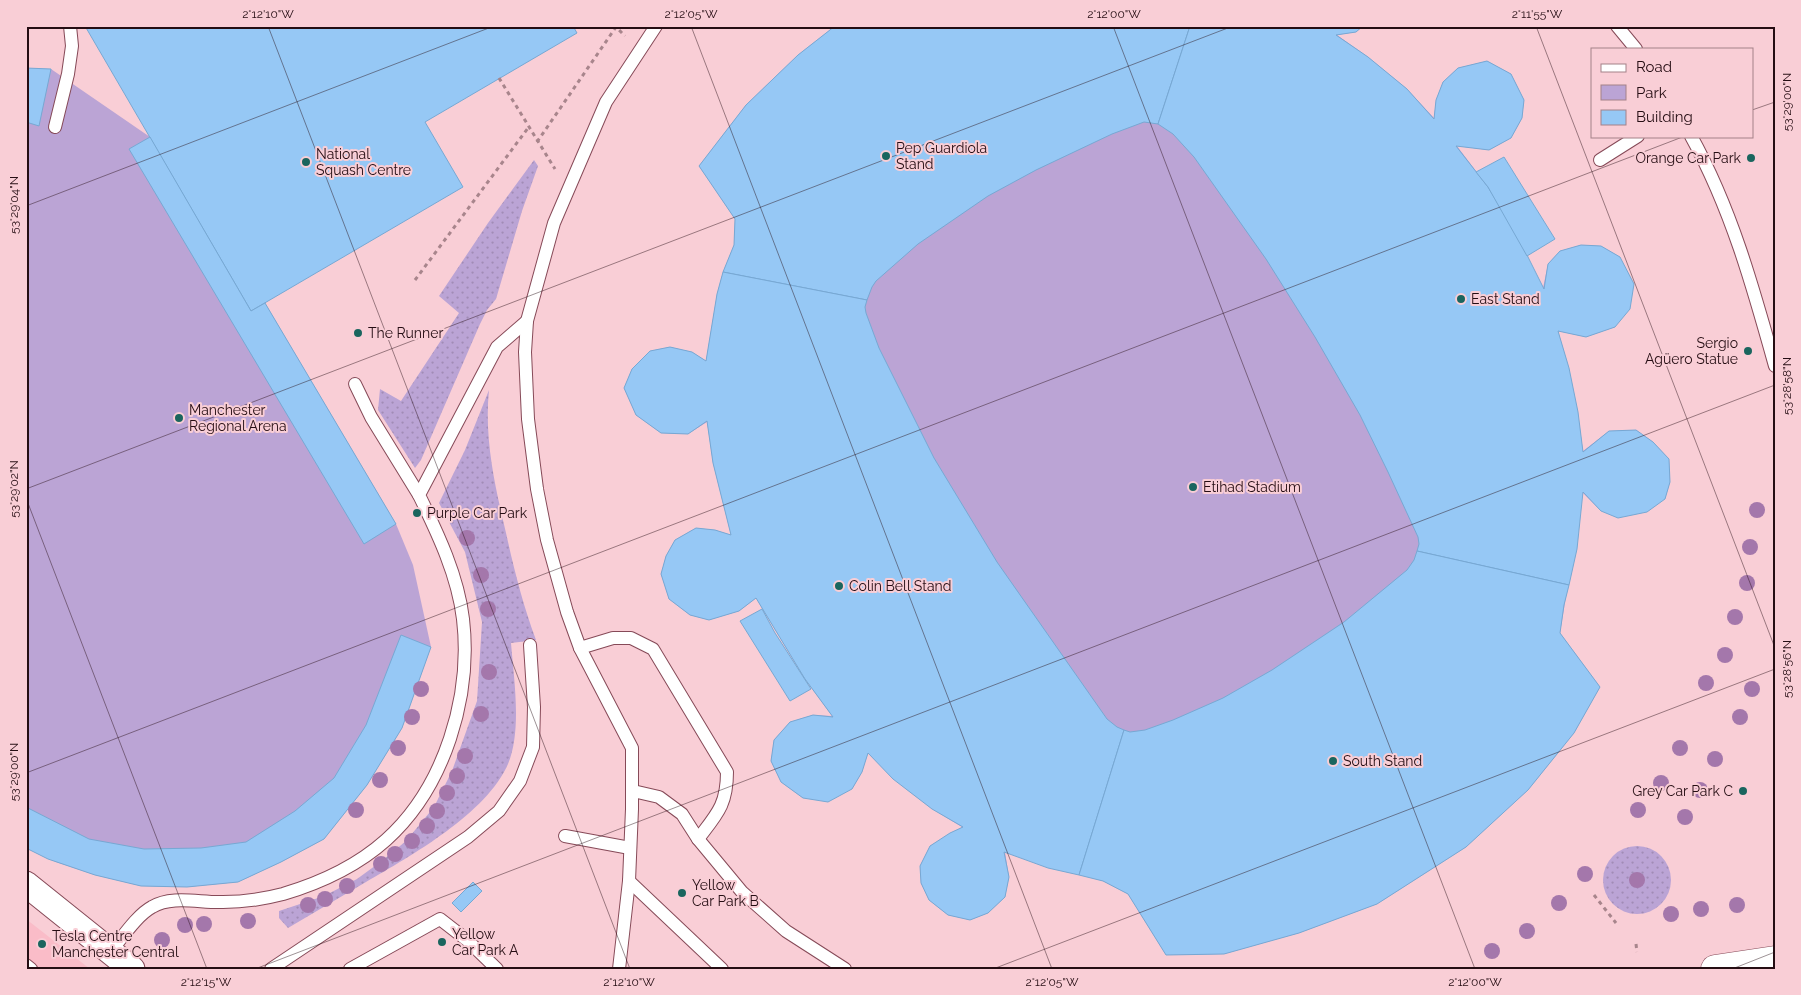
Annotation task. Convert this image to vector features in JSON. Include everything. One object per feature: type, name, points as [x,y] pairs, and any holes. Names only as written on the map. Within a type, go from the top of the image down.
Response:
[{"type":"main road","points":[[1715,969],[1775,960]]},
{"type":"street","points":[[26,884],[132,969]]},
{"type":"lane","points":[[55,126],[68,74],[72,46],[70,26]]},
{"type":"lane","points":[[619,969],[629,881],[632,748],[580,648],[567,612],[547,540],[537,489],[528,419],[525,352],[526,321],[554,222],[602,111],[656,26]]},
{"type":"lane","points":[[1617,26],[1635,48]]},
{"type":"lane","points":[[1600,160],[1635,138]]},
{"type":"lane","points":[[1692,138],[1706,162],[1738,241],[1775,366]]},
{"type":"lane","points":[[419,495],[496,347],[526,321]]},
{"type":"lane","points":[[111,951],[139,918],[152,907],[180,900],[225,902],[280,895],[330,876],[359,860],[386,840],[412,810],[438,769],[453,730],[460,704],[466,654],[463,618],[453,575],[433,524],[419,495],[372,417],[355,384]]},
{"type":"lane","points":[[580,648],[613,638],[631,638],[653,649],[727,772],[727,791],[722,805],[698,839]]},
{"type":"lane","points":[[271,969],[468,837],[499,811],[520,781],[533,747],[534,707],[530,645]]},
{"type":"lane","points":[[632,791],[659,797],[682,814],[698,839],[742,892],[780,925],[845,969]]},
{"type":"lane","points":[[565,836],[630,848]]},
{"type":"lane","points":[[629,881],[722,969]]},
{"type":"lane","points":[[350,969],[440,919],[467,940],[497,969]]},
{"type":"lane","points":[[26,965],[31,969]]},
{"type":"path","points":[[537,142],[616,27]]},
{"type":"path","points":[[499,78],[548,159]]},
{"type":"path","points":[[415,280],[528,128]]},
{"type":"path","points":[[1594,895],[1616,923]]},
{"type":"path","points":[[1636,944],[1637,952]]},
{"type":"shaded area","name":"Tesla Centre Manchester Central","points":[[26,919],[90,969],[26,969]]},
{"type":"green space","name":"Etihad Stadium","points":[[835,26],[1363,26],[1356,32],[1337,35],[1368,57],[1407,89],[1434,118],[1436,100],[1443,82],[1458,68],[1487,61],[1511,74],[1524,100],[1522,118],[1511,138],[1489,150],[1457,146],[1488,187],[1543,288],[1548,264],[1560,251],[1581,245],[1601,246],[1620,257],[1615,327],[1586,337],[1558,331],[1573,391],[1583,451],[1609,431],[1636,430],[1653,442],[1669,459],[1670,482],[1665,499],[1601,511],[1583,493],[1560,633],[1600,687],[1574,733],[1528,790],[1466,847],[1377,904],[1299,933],[1224,954],[1166,955],[1128,894],[1103,881],[1005,852],[1009,877],[1005,897],[988,913],[970,920],[948,915],[929,900],[921,883],[920,866],[930,846],[962,827],[912,794],[868,753],[862,772],[852,789],[803,798],[781,782],[771,761],[774,740],[790,722],[813,715],[832,716],[805,679],[756,598],[739,611],[709,620],[690,615],[669,599],[661,574],[666,556],[675,540],[696,528],[715,530],[731,535],[713,463],[707,422],[688,434],[661,433],[636,415],[624,388],[632,369],[650,351],[670,347],[692,352],[706,361],[717,294],[723,272],[734,245],[735,219],[699,166],[746,105],[798,55]]},
{"type":"green space","name":"Manchester Regional Arena","points":[[26,68],[51,69],[150,137],[251,311],[265,303],[396,524],[413,565],[431,647],[402,728],[367,785],[324,839],[238,882],[187,887],[141,886],[95,875],[56,862],[26,848]]},
{"type":"green space","points":[[534,160],[538,166],[522,211],[496,299],[487,310],[480,324],[421,460],[415,468],[378,410],[380,389],[401,401],[459,313],[439,296],[488,223]]},
{"type":"green space","points":[[489,390],[489,444],[494,480],[516,573],[536,640],[511,643],[516,721],[515,736],[508,764],[498,782],[483,799],[446,832],[288,928],[279,918],[279,911],[324,896],[357,879],[406,841],[434,807],[452,771],[477,701],[482,622],[465,552],[439,503],[465,450]]},
{"type":"green space","points":[[1637,846],[1650,849],[1661,856],[1668,867],[1671,880],[1668,893],[1661,904],[1650,911],[1637,914],[1624,911],[1613,904],[1606,893],[1603,880],[1606,867],[1613,856],[1624,849]]},
{"type":"building","name":"National Squash Centre","points":[[85,26],[573,26],[577,33],[425,122],[463,187],[251,311]]},
{"type":"building","name":"Pep Guardiola Stand","points":[[835,26],[1190,26],[1158,124],[1144,122],[1112,134],[1036,170],[988,196],[918,244],[876,281],[867,300],[723,272],[734,245],[735,219],[699,166],[746,105],[798,55]]},
{"type":"building","name":"East Stand","points":[[1190,26],[1363,26],[1356,32],[1336,35],[1368,57],[1407,89],[1434,119],[1436,100],[1443,82],[1458,68],[1487,61],[1511,74],[1524,100],[1522,118],[1511,138],[1489,150],[1456,146],[1488,187],[1519,239],[1544,289],[1548,264],[1560,251],[1581,245],[1601,246],[1620,257],[1634,284],[1630,309],[1615,327],[1586,337],[1558,331],[1569,368],[1578,412],[1583,452],[1609,431],[1636,430],[1653,442],[1669,459],[1670,482],[1665,499],[1647,512],[1618,518],[1601,511],[1583,492],[1577,549],[1569,585],[1417,551],[1418,537],[1388,472],[1360,415],[1315,337],[1266,259],[1194,157],[1173,134],[1158,124]]},
{"type":"building","points":[[26,68],[51,69],[39,126],[26,122]]},
{"type":"building","points":[[150,137],[251,311],[265,303],[396,524],[364,544],[129,149]]},
{"type":"building","points":[[1504,157],[1555,239],[1527,256],[1488,187],[1476,172]]},
{"type":"building","name":"Colin Bell Stand","points":[[723,272],[867,300],[866,313],[879,348],[934,458],[997,562],[1107,719],[1124,730],[1079,875],[1048,868],[1004,852],[1009,877],[1005,897],[988,913],[970,920],[948,915],[929,900],[921,883],[920,866],[930,846],[963,827],[932,809],[893,779],[868,753],[862,772],[852,789],[828,802],[803,798],[781,782],[771,761],[774,740],[790,722],[813,715],[833,717],[805,679],[756,598],[739,611],[709,620],[690,615],[669,599],[661,574],[666,556],[675,540],[696,528],[715,530],[731,535],[713,463],[707,421],[688,434],[661,433],[636,415],[624,388],[632,369],[650,351],[670,347],[692,352],[706,361],[717,294]]},
{"type":"building","name":"South Stand","points":[[1417,551],[1569,585],[1560,633],[1600,687],[1574,733],[1528,790],[1466,847],[1377,904],[1299,933],[1224,954],[1166,955],[1128,894],[1103,881],[1079,875],[1124,730],[1130,732],[1145,730],[1173,720],[1223,698],[1272,670],[1344,622],[1407,570],[1414,560]]},
{"type":"building","points":[[762,609],[811,689],[790,701],[740,621]]},
{"type":"building","points":[[401,635],[431,647],[402,728],[367,785],[324,839],[238,882],[187,887],[141,886],[95,875],[48,859],[26,848],[26,807],[89,839],[144,849],[201,848],[246,842],[295,811],[334,778],[366,725]]},
{"type":"building","points":[[473,882],[482,891],[461,912],[452,903]]},
{"type":"place","name":"Pep Guardiola Stand","points":[[886,156]]},
{"type":"place","name":"Orange Car Park","points":[[1751,158]]},
{"type":"place","name":"National Squash Centre","points":[[306,162]]},
{"type":"place","name":"East Stand","points":[[1461,299]]},
{"type":"place","name":"The Runner","points":[[358,333]]},
{"type":"place","name":"Sergio Agüero Statue","points":[[1748,351]]},
{"type":"place","name":"Manchester Regional Arena","points":[[179,418]]},
{"type":"place","name":"Etihad Stadium","points":[[1193,487]]},
{"type":"place","name":"Purple Car Park","points":[[417,513]]},
{"type":"place","name":"Colin Bell Stand","points":[[839,586]]},
{"type":"place","name":"South Stand","points":[[1333,761]]},
{"type":"place","name":"Grey Car Park C","points":[[1743,791]]},
{"type":"place","name":"Yellow Car Park B","points":[[682,893]]},
{"type":"place","name":"Yellow Car Park A","points":[[442,942]]},
{"type":"place","name":"Tesla Centre Manchester Central","points":[[42,944]]}]
